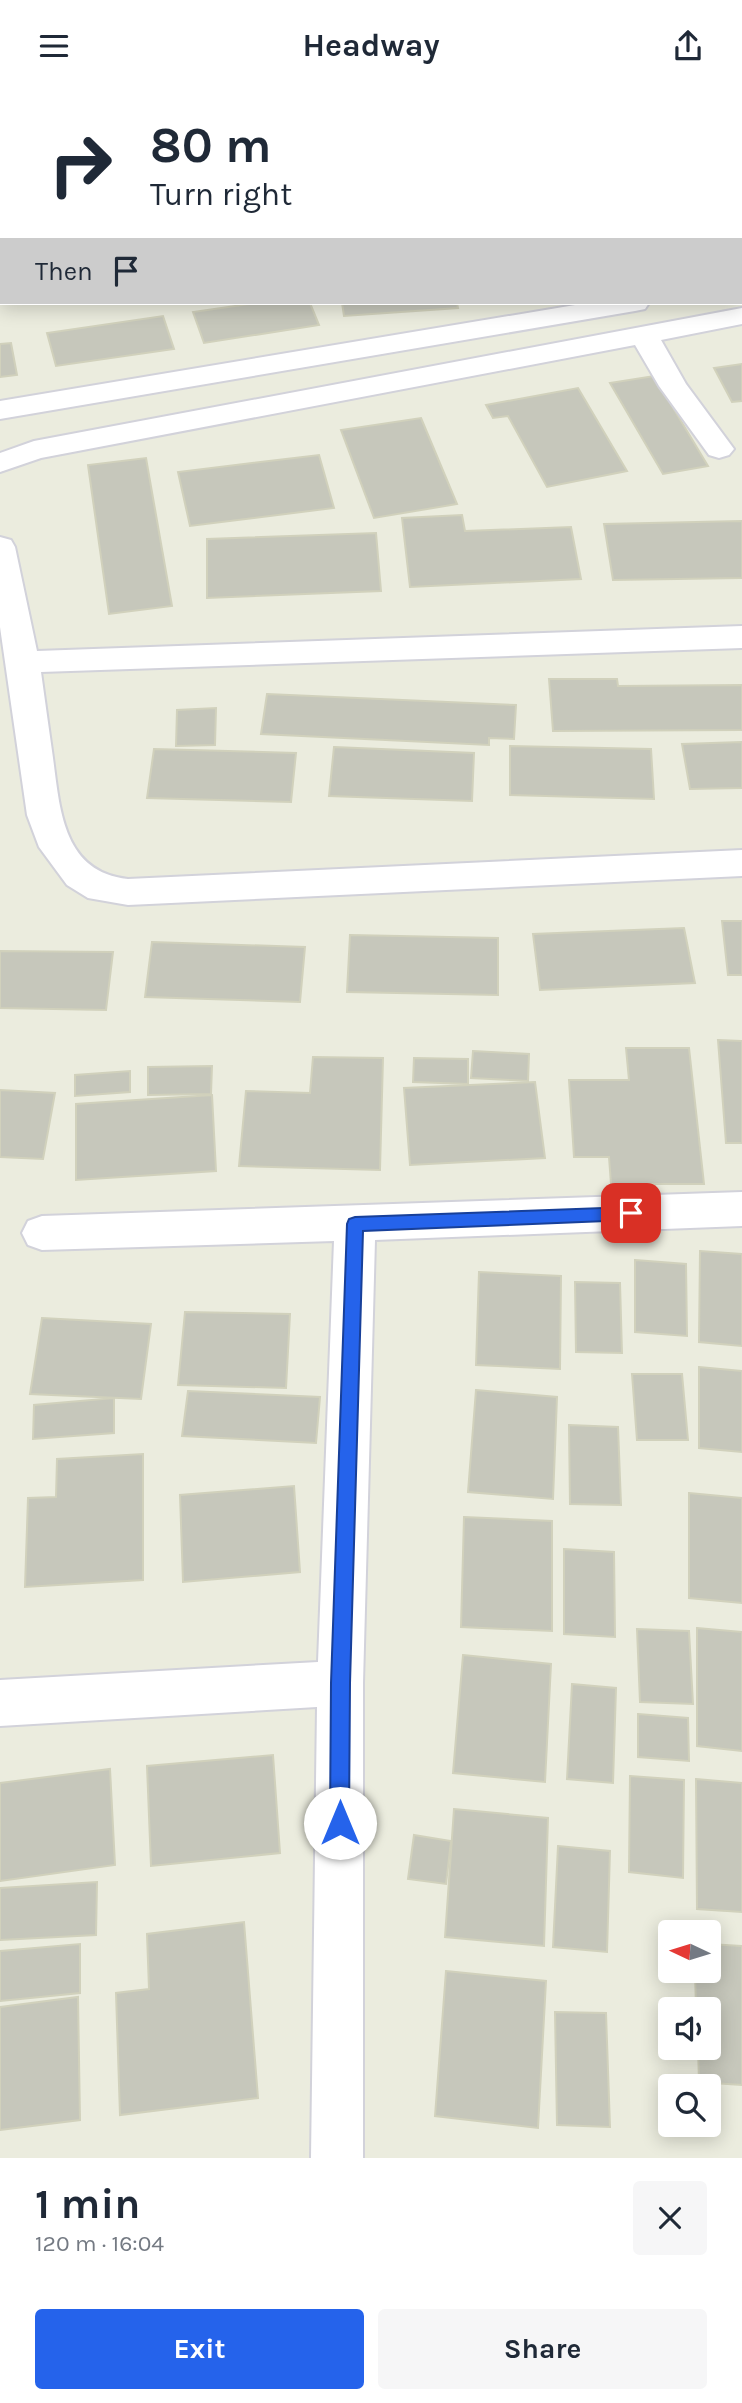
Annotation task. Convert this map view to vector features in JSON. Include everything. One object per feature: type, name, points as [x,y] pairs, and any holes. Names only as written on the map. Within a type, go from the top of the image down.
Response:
[{"type":"street","points":[[0,410],[623,305]]},
{"type":"street","points":[[1,465],[34,450],[742,316]]},
{"type":"street","points":[[644,335],[673,386],[719,449]]},
{"type":"street","points":[[0,547],[23,662],[44,814],[56,847],[79,876],[100,889],[128,892],[742,863]]},
{"type":"street","points":[[23,662],[742,638]]},
{"type":"street","points":[[42,1233],[742,1209]]},
{"type":"street","points":[[337,2158],[340,1683],[355,1224]]},
{"type":"street","points":[[0,1703],[340,1683]]},
{"type":"building","points":[[242,305],[311,305],[319,325],[204,343],[193,312]]},
{"type":"building","points":[[342,305],[457,305],[458,308],[344,316]]},
{"type":"building","points":[[163,316],[174,349],[56,366],[47,333]]},
{"type":"building","points":[[11,343],[17,375],[0,377],[0,344]]},
{"type":"building","points":[[742,364],[742,401],[732,402],[714,368]]},
{"type":"building","points":[[654,376],[708,466],[663,474],[610,383]]},
{"type":"building","points":[[578,388],[627,471],[547,487],[508,416],[493,418],[486,405]]},
{"type":"building","points":[[421,418],[457,504],[374,518],[341,430]]},
{"type":"building","points":[[319,455],[334,508],[190,526],[178,472]]},
{"type":"building","points":[[146,458],[172,606],[109,614],[88,465]]},
{"type":"building","points":[[462,515],[465,531],[571,527],[581,579],[410,587],[402,518]]},
{"type":"building","points":[[742,521],[742,578],[613,580],[604,524]]},
{"type":"building","points":[[376,533],[381,591],[207,598],[207,539]]},
{"type":"building","points":[[549,679],[617,679],[618,686],[742,685],[742,730],[553,731]]},
{"type":"building","points":[[267,694],[516,705],[514,739],[489,738],[489,745],[261,734]]},
{"type":"building","points":[[216,708],[215,745],[176,746],[177,710]]},
{"type":"building","points":[[742,742],[742,788],[690,789],[682,744]]},
{"type":"building","points":[[510,746],[651,749],[654,799],[510,795]]},
{"type":"building","points":[[334,747],[474,753],[472,801],[329,796]]},
{"type":"building","points":[[154,749],[296,753],[291,802],[147,798]]},
{"type":"building","points":[[722,921],[742,921],[742,975],[728,975]]},
{"type":"building","points":[[684,928],[695,983],[540,990],[533,934]]},
{"type":"building","points":[[350,935],[498,938],[498,995],[347,992]]},
{"type":"building","points":[[152,942],[305,947],[300,1002],[145,997]]},
{"type":"building","points":[[0,951],[113,952],[106,1010],[0,1008]]},
{"type":"building","points":[[718,1040],[742,1041],[742,1143],[726,1143]]},
{"type":"building","points":[[626,1048],[689,1048],[704,1184],[611,1184],[609,1157],[574,1157],[569,1080],[629,1080]]},
{"type":"building","points":[[473,1051],[529,1054],[528,1081],[471,1078]]},
{"type":"building","points":[[313,1057],[383,1058],[380,1170],[239,1166],[246,1091],[310,1093]]},
{"type":"building","points":[[414,1058],[468,1059],[468,1084],[413,1082]]},
{"type":"building","points":[[212,1066],[211,1094],[148,1095],[148,1067]]},
{"type":"building","points":[[130,1071],[130,1092],[75,1096],[75,1075]]},
{"type":"building","points":[[535,1082],[545,1158],[410,1165],[404,1088]]},
{"type":"building","points":[[0,1090],[55,1093],[43,1159],[0,1157]]},
{"type":"building","points":[[212,1095],[216,1171],[76,1180],[76,1104]]},
{"type":"building","points":[[700,1251],[742,1254],[742,1346],[699,1342]]},
{"type":"building","points":[[635,1260],[686,1264],[687,1336],[635,1332]]},
{"type":"building","points":[[479,1272],[561,1276],[560,1369],[476,1365]]},
{"type":"building","points":[[575,1282],[620,1283],[622,1353],[576,1352]]},
{"type":"building","points":[[185,1312],[290,1314],[286,1388],[178,1385]]},
{"type":"building","points":[[42,1318],[151,1324],[141,1399],[30,1394]]},
{"type":"building","points":[[699,1367],[742,1371],[742,1452],[699,1448]]},
{"type":"building","points":[[632,1374],[682,1374],[688,1440],[637,1440]]},
{"type":"building","points":[[476,1390],[557,1397],[553,1499],[468,1492]]},
{"type":"building","points":[[188,1391],[320,1397],[316,1443],[182,1436]]},
{"type":"building","points":[[114,1398],[114,1433],[33,1439],[34,1405]]},
{"type":"building","points":[[569,1425],[618,1427],[621,1505],[570,1504]]},
{"type":"building","points":[[143,1454],[143,1580],[25,1587],[28,1498],[56,1497],[57,1459]]},
{"type":"building","points":[[294,1486],[300,1572],[183,1582],[180,1495]]},
{"type":"building","points":[[689,1493],[742,1498],[742,1603],[689,1598]]},
{"type":"building","points":[[464,1517],[552,1521],[552,1631],[461,1627]]},
{"type":"building","points":[[564,1549],[614,1552],[615,1637],[564,1634]]},
{"type":"building","points":[[697,1628],[742,1632],[742,1751],[697,1746]]},
{"type":"building","points":[[637,1629],[689,1631],[693,1704],[640,1702]]},
{"type":"building","points":[[463,1655],[551,1664],[545,1782],[453,1773]]},
{"type":"building","points":[[572,1684],[616,1688],[613,1783],[567,1779]]},
{"type":"building","points":[[638,1714],[688,1718],[689,1761],[638,1757]]},
{"type":"building","points":[[273,1755],[280,1853],[151,1866],[147,1766]]},
{"type":"building","points":[[110,1769],[115,1865],[0,1881],[0,1783]]},
{"type":"building","points":[[630,1776],[684,1780],[683,1878],[629,1872]]},
{"type":"building","points":[[696,1779],[742,1783],[742,1912],[697,1909]]},
{"type":"building","points":[[454,1809],[548,1818],[544,1946],[445,1937]]},
{"type":"building","points":[[414,1835],[451,1841],[446,1884],[408,1879]]},
{"type":"building","points":[[558,1846],[610,1851],[607,1952],[553,1947]]},
{"type":"building","points":[[97,1882],[96,1935],[0,1940],[0,1888]]},
{"type":"building","points":[[244,1922],[258,2098],[120,2115],[116,1993],[149,1989],[147,1934]]},
{"type":"building","points":[[80,1944],[80,1993],[0,2001],[0,1951]]},
{"type":"building","points":[[721,1945],[742,1946],[742,2085],[721,2084],[721,2074],[699,2074],[698,2060],[721,2060],[721,1997],[696,1997],[695,1983],[721,1983]]},
{"type":"building","points":[[446,1971],[546,1981],[538,2128],[435,2116]]},
{"type":"building","points":[[78,1997],[80,2120],[0,2130],[0,2007]]},
{"type":"building","points":[[555,2012],[606,2013],[610,2127],[557,2125]]},
{"type":"route","points":[[340,1823],[340,1683],[355,1224],[631,1213]]}]
